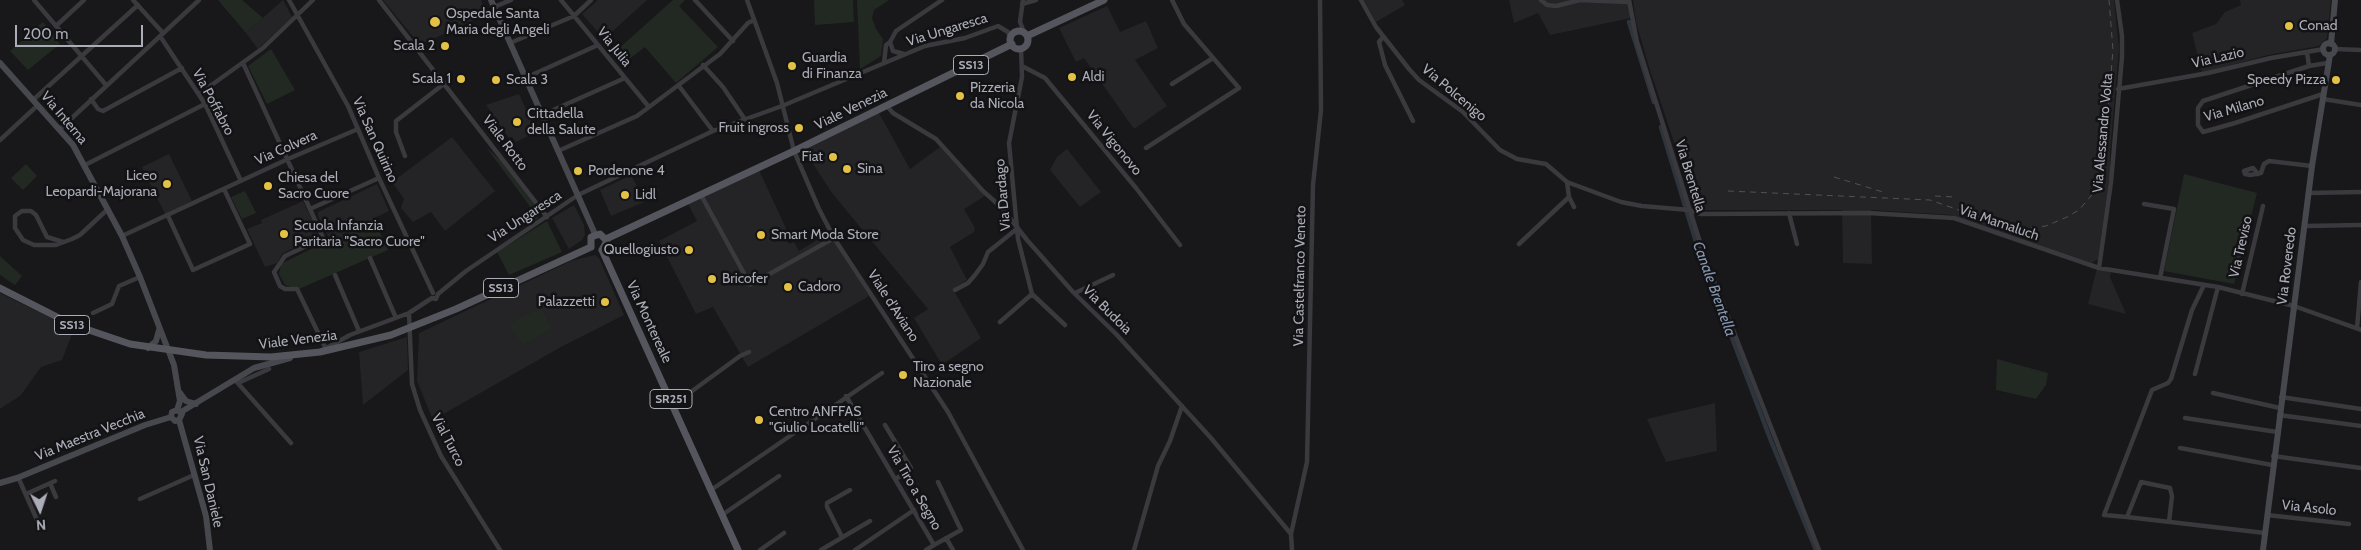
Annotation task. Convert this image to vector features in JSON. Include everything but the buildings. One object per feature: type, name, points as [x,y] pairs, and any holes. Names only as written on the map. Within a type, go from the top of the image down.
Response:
[{"type":"main road","points":[[491,0],[595,234]]},
{"type":"main road","points":[[2333,46],[2326,44],[2327,53],[2333,54],[2335,0]]},
{"type":"main road","name":"Viale Venezia","points":[[606,239],[794,151],[894,101],[1011,41],[1014,33],[1025,34],[1100,1]]},
{"type":"main road","points":[[1011,41],[1015,47],[1020,48],[1026,44],[1025,34]]},
{"type":"main road","name":"Via Roveredo","points":[[2263,550],[2276,432],[2308,193],[2326,78],[2327,53]]},
{"type":"main road","name":"Via Roveredo","points":[[2326,78],[2327,53]]},
{"type":"main road","name":"Via Interna","points":[[0,63],[60,129],[85,165],[122,236],[168,351]]},
{"type":"main road","points":[[595,234],[603,235],[606,239],[606,246],[602,250],[594,250],[591,246],[590,239],[595,234]]},
{"type":"main road","name":"Viale Venezia","points":[[2,292],[71,324],[114,339],[148,348],[233,357],[306,354],[323,349],[360,344],[411,328],[591,246]]},
{"type":"main road","name":"Via Montereale","points":[[602,250],[738,550]]},
{"type":"main road","points":[[148,348],[156,341],[159,326]]},
{"type":"main road","points":[[168,351],[174,365],[180,393],[179,411],[182,416],[179,420],[174,420],[171,417],[172,412],[179,411],[196,404],[237,382],[262,365],[306,354]]},
{"type":"main road","points":[[180,393],[186,401],[196,404]]},
{"type":"main road","name":"Via Maestra Vecchia","points":[[0,483],[18,478],[145,424],[171,417]]},
{"type":"main road","name":"Via San Daniele","points":[[179,420],[206,516],[210,550]]},
{"type":"street","points":[[34,0],[106,85]]},
{"type":"street","points":[[56,26],[84,0]]},
{"type":"street","name":"Via Poffabro","points":[[133,0],[162,34],[205,104],[241,181]]},
{"type":"street","points":[[60,129],[199,0]]},
{"type":"street","name":"Via San Quirino","points":[[288,0],[336,84],[434,295]]},
{"type":"street","points":[[199,94],[263,48],[313,0]]},
{"type":"street","name":"Viale Rotto","points":[[379,0],[547,217]]},
{"type":"street","points":[[494,7],[511,0]]},
{"type":"street","name":"Via Julia","points":[[561,0],[650,107]]},
{"type":"street","points":[[510,43],[574,16],[591,0]]},
{"type":"street","points":[[695,0],[732,41]]},
{"type":"street","points":[[884,63],[886,44],[890,42],[896,31],[942,0]]},
{"type":"street","points":[[1025,34],[1020,27],[1022,1],[1036,0]]},
{"type":"street","points":[[1146,148],[1239,88],[1184,24],[1172,0]]},
{"type":"street","name":"Via Castelfranco Veneto","points":[[1291,548],[1291,534],[1307,462],[1313,185],[1321,110],[1320,0]]},
{"type":"street","name":"Via Polcenigo","points":[[1361,0],[1383,37],[1419,80],[1463,112],[1500,150],[1516,159],[1546,164],[1567,182],[1621,202],[1689,210]]},
{"type":"street","points":[[1541,0],[1548,6],[1580,0],[1629,1]]},
{"type":"street","name":"Via Alessandro Volta","points":[[2099,268],[2112,176],[2122,48],[2117,0]]},
{"type":"street","name":"Viale d'Aviano","points":[[748,1],[777,83],[794,151],[804,177],[834,238],[948,412],[1023,550]]},
{"type":"street","name":"Via Brentella","points":[[1629,1],[1637,42],[1705,258],[1819,550]]},
{"type":"street","points":[[0,140],[81,56],[138,5]]},
{"type":"street","points":[[558,151],[637,116],[720,54],[748,23],[754,20]]},
{"type":"street","name":"Via Ungaresca","points":[[323,349],[359,331],[409,312],[492,252],[578,195],[713,131],[744,118],[782,106],[925,46],[965,38],[994,26],[1002,26],[1008,32],[1011,41]]},
{"type":"street","points":[[1383,37],[1379,42],[1385,65],[1413,121]]},
{"type":"street","points":[[890,42],[893,51],[892,60]]},
{"type":"street","points":[[525,78],[598,45]]},
{"type":"street","points":[[2333,46],[2361,50]]},
{"type":"street","name":"Via Dardago","points":[[1020,48],[1022,78],[1010,142],[1018,239],[1032,294]]},
{"type":"street","points":[[893,51],[905,54]]},
{"type":"street","points":[[2307,52],[2309,66]]},
{"type":"street","name":"Via Lazio","points":[[2118,89],[2206,74],[2307,52],[2327,53]]},
{"type":"street","points":[[886,54],[892,60]]},
{"type":"street","points":[[1172,84],[1213,58]]},
{"type":"street","points":[[243,63],[323,238],[285,256],[274,272],[280,286],[285,289],[297,289],[323,349]]},
{"type":"street","name":"Via Milano","points":[[2323,96],[2202,132],[2198,125],[2198,108],[2203,101],[2309,66],[2327,63]]},
{"type":"street","points":[[703,65],[723,87],[744,118]]},
{"type":"street","name":"Via Vigonovo","points":[[1022,66],[1045,78],[1136,188],[1180,245]]},
{"type":"street","points":[[91,99],[98,110],[103,111],[182,68]]},
{"type":"street","points":[[542,115],[625,78]]},
{"type":"street","points":[[405,156],[396,132],[396,120],[445,83]]},
{"type":"street","points":[[679,86],[713,131]]},
{"type":"street","points":[[2323,96],[2361,105]]},
{"type":"street","points":[[894,101],[900,117]]},
{"type":"street","points":[[85,165],[205,104]]},
{"type":"street","name":"Via Budoia","points":[[886,105],[890,111],[936,138],[983,191],[1001,207],[1075,294],[1116,334],[1182,406],[1263,498],[1291,534]]},
{"type":"street","name":"Via Colvera","points":[[122,236],[288,159],[358,129]]},
{"type":"street","points":[[2258,174],[2263,171],[2264,164],[2269,161],[2312,166]]},
{"type":"street","points":[[310,210],[379,178]]},
{"type":"street","points":[[1567,182],[1569,197],[1574,207]]},
{"type":"street","points":[[168,216],[193,270],[250,244],[224,189]]},
{"type":"street","points":[[2308,193],[2361,192]]},
{"type":"street","points":[[701,195],[746,277],[751,276],[754,280],[764,277],[834,238]]},
{"type":"street","points":[[1519,244],[1569,197]]},
{"type":"street","points":[[2144,204],[2174,210],[2160,278]]},
{"type":"street","name":"Via Treviso","points":[[2242,294],[2263,206]]},
{"type":"street","points":[[63,242],[47,237],[36,215],[30,211],[22,211],[15,216],[15,228],[28,242],[41,246],[63,242],[80,235],[108,209]]},
{"type":"street","name":"Via Mamaluch","points":[[1689,210],[1701,214],[1868,212],[1954,218],[2099,268],[2218,287],[2294,306]]},
{"type":"street","points":[[1789,213],[1797,244]]},
{"type":"street","points":[[2305,226],[2361,225]]},
{"type":"street","points":[[955,290],[968,283],[984,264],[988,252],[1018,228]]},
{"type":"street","points":[[370,258],[396,318]]},
{"type":"street","points":[[335,275],[359,331]]},
{"type":"street","points":[[1075,294],[1113,275]]},
{"type":"street","points":[[93,313],[112,304],[119,286],[140,277]]},
{"type":"street","points":[[2294,306],[2359,329],[2361,282]]},
{"type":"street","points":[[2204,285],[2192,310],[2171,379],[2168,383],[2152,390],[2104,515],[2265,533]]},
{"type":"street","points":[[2195,374],[2218,287]]},
{"type":"street","points":[[1000,322],[1032,294],[1065,325]]},
{"type":"street","name":"Vial Turco","points":[[409,312],[412,384],[420,410],[441,456],[500,550]]},
{"type":"street","points":[[673,405],[740,356],[749,352]]},
{"type":"street","points":[[269,369],[237,382],[291,444]]},
{"type":"street","points":[[711,490],[882,373]]},
{"type":"street","points":[[2213,393],[2280,408]]},
{"type":"street","name":"Via Tiro a Segno","points":[[846,396],[934,545],[961,530],[938,482]]},
{"type":"street","points":[[2281,397],[2361,409]]},
{"type":"street","points":[[1134,550],[1158,466],[1170,441],[1182,406]]},
{"type":"street","points":[[2279,415],[2361,426]]},
{"type":"street","points":[[2185,418],[2276,432]]},
{"type":"street","points":[[885,425],[910,468],[908,472],[895,479]]},
{"type":"street","points":[[2180,448],[2272,465]]},
{"type":"street","points":[[2273,456],[2361,468]]},
{"type":"street","points":[[140,499],[194,474]]},
{"type":"street","points":[[722,515],[779,476]]},
{"type":"street","points":[[18,478],[37,520]]},
{"type":"street","points":[[26,494],[53,482],[56,497]]},
{"type":"street","points":[[2127,517],[2138,485],[2142,482],[2170,488],[2172,496],[2169,522]]},
{"type":"street","points":[[842,537],[827,507],[827,503],[850,490]]},
{"type":"street","points":[[855,550],[914,510]]},
{"type":"street","name":"Via Asolo","points":[[2267,515],[2349,524]]},
{"type":"street","points":[[821,550],[870,521]]},
{"type":"street","points":[[760,550],[784,533]]},
{"type":"street","points":[[946,538],[953,550]]},
{"type":"street","points":[[926,550],[934,545]]},
{"type":"street","points":[[1286,550],[1291,548]]},
{"type":"shaded area","points":[[218,0],[242,0],[263,18],[246,33]]},
{"type":"shaded area","points":[[283,0],[292,17],[258,49],[246,33]]},
{"type":"shaded area","name":"Ospedale Santa Maria degli Angeli","points":[[383,0],[481,0],[487,14],[420,45]]},
{"type":"shaded area","points":[[598,0],[647,0],[604,39],[582,14]]},
{"type":"shaded area","points":[[673,0],[685,0],[679,6],[718,47],[676,83],[645,47],[624,63],[617,50]]},
{"type":"shaded area","points":[[814,0],[853,0],[854,22],[815,25]]},
{"type":"shaded area","points":[[857,0],[889,0],[874,10],[872,18],[876,29],[883,39],[881,56],[860,69]]},
{"type":"shaded area","points":[[1364,0],[1402,0],[1405,5],[1376,22]]},
{"type":"shaded area","points":[[1509,0],[1628,0],[1631,18],[1550,35],[1538,13],[1514,23]]},
{"type":"shaded area","points":[[1633,0],[2114,0],[2119,49],[2110,152],[2110,174],[2098,259],[2092,263],[1952,215],[1871,210],[1872,264],[1843,263],[1842,210],[1703,210],[1697,208],[1690,200],[1679,157],[1649,67],[1636,22]]},
{"type":"shaded area","points":[[2240,0],[2331,0],[2327,38],[2319,46],[2268,55],[2202,73],[2192,33],[2216,24],[2225,12],[2241,5]]},
{"type":"shaded area","points":[[1107,6],[1120,32],[1146,21],[1158,48],[1135,60],[1167,106],[1134,129],[1084,58],[1076,62],[1059,28]]},
{"type":"shaded area","points":[[43,22],[60,44],[28,70],[10,51]]},
{"type":"shaded area","points":[[271,49],[295,90],[267,104],[248,66]]},
{"type":"shaded area","name":"Cittadella della Salute","points":[[519,94],[536,132],[516,142],[512,137],[509,138],[486,105]]},
{"type":"shaded area","name":"Sina","points":[[879,113],[910,169],[940,147],[985,196],[964,209],[975,228],[974,232],[950,247],[967,280],[953,289],[981,338],[942,365],[914,318],[928,309],[832,193],[804,150]]},
{"type":"shaded area","points":[[452,137],[495,191],[445,231],[431,212],[413,222],[401,208],[404,199],[392,182]]},
{"type":"shaded area","points":[[486,147],[500,160],[539,211],[538,218],[528,224],[537,216]]},
{"type":"shaded area","points":[[1067,149],[1101,192],[1080,207],[1050,170],[1057,157]]},
{"type":"shaded area","name":"Liceo Leopardi-Majorana","points":[[169,154],[192,201],[165,214],[142,167]]},
{"type":"shaded area","points":[[26,164],[37,176],[23,190],[11,178]]},
{"type":"shaded area","points":[[759,170],[790,237],[787,239],[789,244],[794,242],[799,251],[829,233],[869,296],[748,367],[713,307],[696,314],[659,241],[697,221],[688,204]]},
{"type":"shaded area","points":[[2184,174],[2257,193],[2234,284],[2164,271]]},
{"type":"shaded area","name":"Lidl","points":[[631,175],[640,192],[656,186],[659,190],[652,194],[649,200],[611,216],[600,190]]},
{"type":"shaded area","points":[[377,184],[389,211],[330,240],[318,216],[318,212]]},
{"type":"shaded area","points":[[245,191],[256,213],[242,219],[231,197]]},
{"type":"shaded area","name":"Scuola Infanzia Paritaria \"Sacro Cuore\"","points":[[303,201],[318,237],[283,253],[277,263],[265,267],[247,229],[262,223],[261,220]]},
{"type":"shaded area","points":[[574,205],[584,225],[585,235],[582,240],[569,249],[552,218]]},
{"type":"shaded area","points":[[373,218],[388,250],[299,289],[285,285],[279,274],[281,264]]},
{"type":"shaded area","points":[[547,221],[562,252],[509,275],[497,252]]},
{"type":"shaded area","points":[[595,255],[599,258],[624,315],[561,347],[433,420],[417,381],[419,333],[571,261]]},
{"type":"shaded area","points":[[0,256],[22,276],[15,285],[0,275]]},
{"type":"shaded area","points":[[2097,268],[2111,271],[2110,277],[2126,314],[2088,304]]},
{"type":"shaded area","points":[[0,293],[74,329],[62,360],[41,367],[21,395],[0,409]]},
{"type":"shaded area","points":[[541,308],[552,329],[523,345],[509,324]]},
{"type":"shaded area","points":[[407,337],[408,370],[363,405],[359,352]]},
{"type":"shaded area","points":[[1997,359],[2048,373],[2046,385],[2036,399],[1996,390]]},
{"type":"shaded area","points":[[1715,403],[1717,451],[1666,462],[1647,419]]},
{"type":"waterway","name":"Canale Brentella","points":[[1629,22],[1654,102]]},
{"type":"waterway","name":"Canale Brentella","points":[[1661,127],[1697,245],[1771,441],[1816,550]]},
{"type":"railway","points":[[1728,191],[1930,200],[2002,225],[2020,229],[2046,226],[2067,217],[2079,210],[2091,196],[2103,168],[2113,50],[2109,0]]},
{"type":"railway","points":[[1834,177],[1883,192]]},
{"type":"railway","points":[[1935,196],[1955,197]]},
{"type":"place","name":"Ospedale Santa Maria degli Angeli","points":[[435,22]]},
{"type":"place","name":"Conad","points":[[2289,26]]},
{"type":"place","name":"Scala 2","points":[[445,46]]},
{"type":"place","name":"Guardia di Finanza","points":[[792,66]]},
{"type":"place","name":"Aldi","points":[[1072,77]]},
{"type":"place","name":"Scala 1","points":[[461,79]]},
{"type":"place","name":"Scala 3","points":[[496,80]]},
{"type":"place","name":"Speedy Pizza","points":[[2336,80]]},
{"type":"place","name":"Pizzeria da Nicola","points":[[960,96]]},
{"type":"place","name":"Cittadella della Salute","points":[[517,122]]},
{"type":"place","name":"Fruit ingross","points":[[799,128]]},
{"type":"place","name":"Fiat","points":[[833,157]]},
{"type":"place","name":"Sina","points":[[847,169]]},
{"type":"place","name":"Pordenone 4","points":[[578,171]]},
{"type":"place","name":"Liceo Leopardi-Majorana","points":[[167,184]]},
{"type":"place","name":"Chiesa del Sacro Cuore","points":[[268,186]]},
{"type":"place","name":"Lidl","points":[[625,195]]},
{"type":"place","name":"Scuola Infanzia Paritaria \"Sacro Cuore\"","points":[[284,234]]},
{"type":"place","name":"Smart Moda Store","points":[[761,235]]},
{"type":"place","name":"Quellogiusto","points":[[689,250]]},
{"type":"place","name":"Bricofer","points":[[712,279]]},
{"type":"place","name":"Cadoro","points":[[788,287]]},
{"type":"place","name":"Palazzetti","points":[[605,302]]},
{"type":"place","name":"Tiro a segno Nazionale","points":[[903,375]]},
{"type":"place","name":"Centro ANFFAS \"Giulio Locatelli\"","points":[[759,420]]}]
